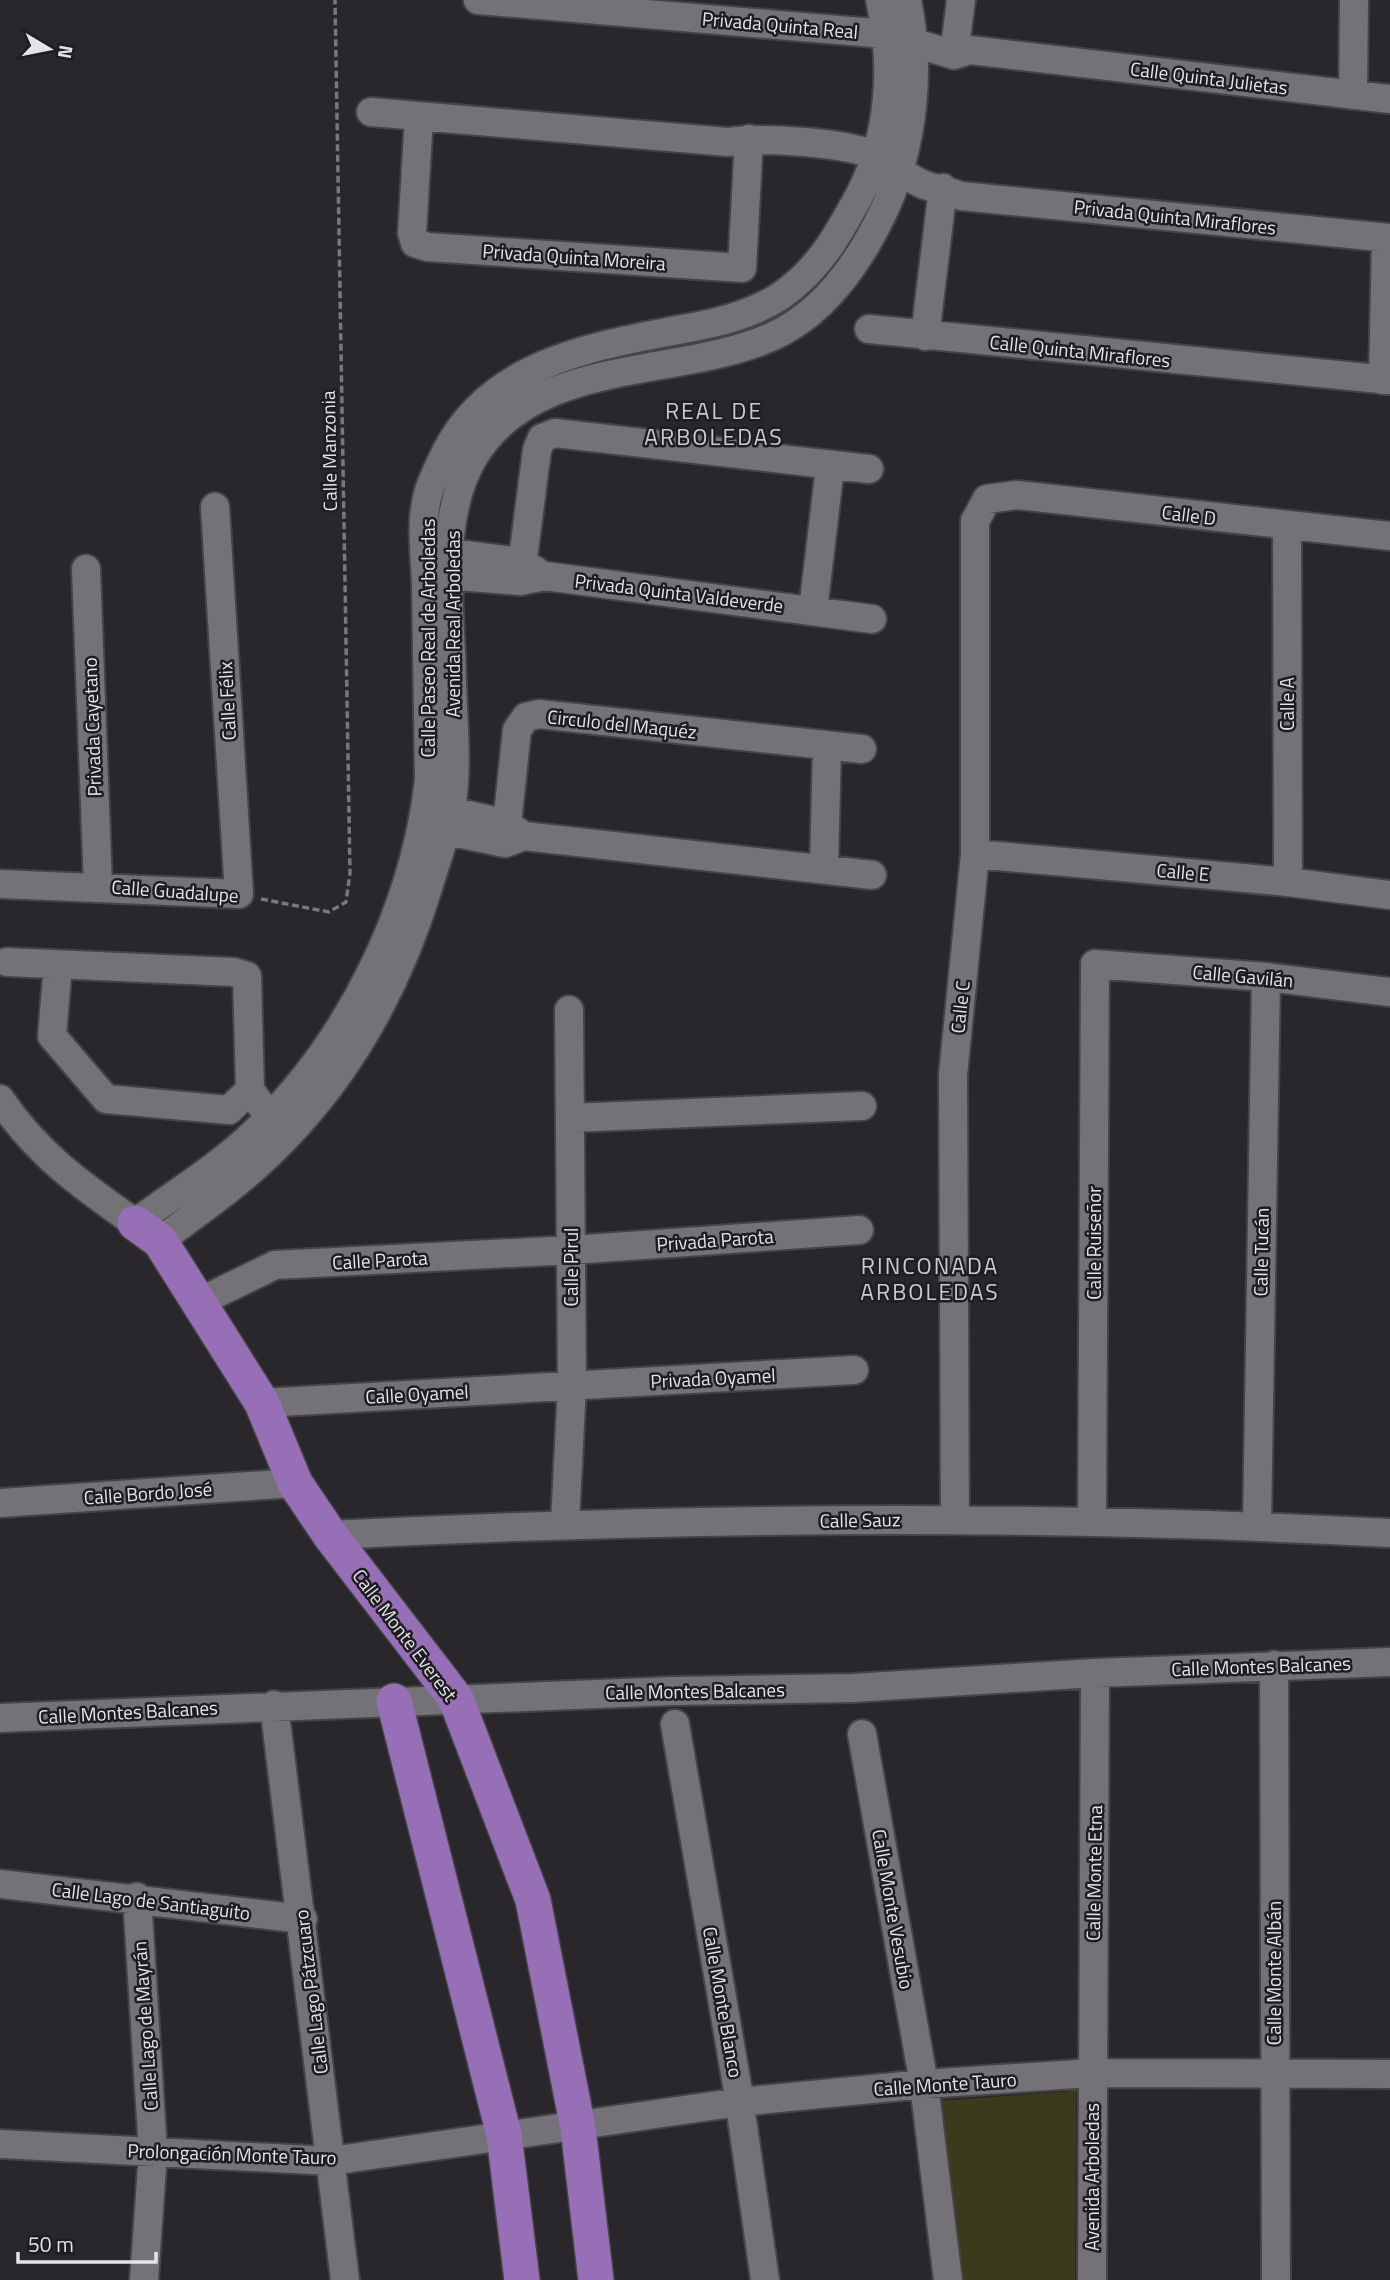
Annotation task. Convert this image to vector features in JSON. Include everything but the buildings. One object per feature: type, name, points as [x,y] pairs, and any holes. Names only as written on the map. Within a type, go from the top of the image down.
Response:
[{"type":"main road","name":"Calle Monte Everest","points":[[147,1232],[199,1302],[262,1403],[295,1483],[330,1535],[456,1699],[533,1900],[578,2128],[596,2280]]},
{"type":"main road","points":[[394,1701],[504,2135],[522,2280]]},
{"type":"street","name":"Privada Quinta Real","points":[[478,0],[895,25]]},
{"type":"street","name":"Privada Quinta Real","points":[[777,0],[776,9],[863,15],[895,25]]},
{"type":"street","name":"Avenida Real Arboledas","points":[[147,1232],[333,1082],[379,1010],[410,946],[436,818],[454,790],[438,563],[454,507],[472,459],[501,422],[548,395],[598,377],[715,357],[774,336],[821,303],[856,263],[885,172],[908,138],[914,86],[895,25],[907,0]]},
{"type":"street","points":[[960,48],[961,0]]},
{"type":"street","points":[[1353,0],[1353,95]]},
{"type":"street","name":"Calle Quinta Julietas","points":[[895,25],[960,48],[1390,99]]},
{"type":"street","points":[[371,112],[742,144],[853,148],[885,172]]},
{"type":"street","name":"Privada Quinta Moreira","points":[[419,117],[412,233],[415,243],[428,247],[743,268],[742,144]]},
{"type":"street","name":"Privada Quinta Miraflores","points":[[885,172],[918,200],[948,196],[1388,238]]},
{"type":"street","points":[[869,330],[925,335],[948,196]]},
{"type":"street","name":"Calle Quinta Miraflores","points":[[925,335],[1387,380],[1388,238]]},
{"type":"street","points":[[529,573],[537,450],[542,438],[555,433],[830,467],[869,469]]},
{"type":"street","points":[[813,610],[830,467]]},
{"type":"street","name":"Calle D","points":[[987,499],[1017,495],[1287,527],[1390,536]]},
{"type":"street","name":"Calle C","points":[[955,1519],[953,1075],[975,854],[975,521],[987,499]]},
{"type":"street","name":"Calle Félix","points":[[215,507],[239,894]]},
{"type":"street","name":"Calle A","points":[[1287,527],[1288,882]]},
{"type":"street","name":"Privada Quinta Valdeverde","points":[[438,563],[872,619]]},
{"type":"street","name":"Privada Cayetano","points":[[86,569],[98,886]]},
{"type":"street","name":"Circulo del Maquéz","points":[[512,834],[517,730],[526,717],[539,714],[862,749]]},
{"type":"street","points":[[824,867],[827,747]]},
{"type":"street","points":[[436,818],[512,834],[872,874]]},
{"type":"street","name":"Calle E","points":[[975,854],[1288,882],[1390,895]]},
{"type":"street","name":"Calle Guadalupe","points":[[0,884],[239,894]]},
{"type":"street","points":[[7,962],[233,972],[247,976],[250,1090],[268,1136]]},
{"type":"street","name":"Calle Gavilán","points":[[1096,964],[1266,977],[1390,992]]},
{"type":"street","name":"Calle Ruiseñor","points":[[1092,1522],[1096,964]]},
{"type":"street","points":[[58,965],[52,1036],[106,1099],[229,1110],[268,1136]]},
{"type":"street","name":"Calle Tucán","points":[[1257,1526],[1266,977]]},
{"type":"street","name":"Calle Pirul","points":[[565,1523],[572,1385],[569,1010]]},
{"type":"street","points":[[229,1110],[250,1090]]},
{"type":"street","name":"Calle Monte Everest","points":[[0,1099],[20,1128],[65,1174],[147,1232]]},
{"type":"street","points":[[570,1118],[862,1105]]},
{"type":"street","name":"Privada Parota","points":[[571,1250],[859,1230]]},
{"type":"street","name":"Calle Parota","points":[[199,1302],[275,1265],[571,1250]]},
{"type":"street","name":"Privada Oyamel","points":[[572,1385],[853,1370]]},
{"type":"street","name":"Calle Oyamel","points":[[262,1403],[572,1385]]},
{"type":"street","name":"Calle Bordo José","points":[[0,1503],[295,1483]]},
{"type":"street","name":"Calle Sauz","points":[[330,1535],[565,1523],[955,1519],[1257,1526],[1390,1534]]},
{"type":"street","name":"Calle Montes Balcanes","points":[[0,1718],[274,1705],[853,1688],[1096,1673],[1390,1662]]},
{"type":"street","name":"Calle Monte Albán","points":[[1274,1665],[1276,2280]]},
{"type":"street","name":"Calle Monte Etna","points":[[1092,2073],[1096,1673]]},
{"type":"street","name":"Calle Lago Pátzcuaro","points":[[274,1705],[303,1919],[345,2280]]},
{"type":"street","name":"Calle Monte Blanco","points":[[675,1724],[739,2102],[765,2280]]},
{"type":"street","name":"Calle Monte Vesubio","points":[[862,1734],[925,2084]]},
{"type":"street","name":"Calle Lago de Santiaguito","points":[[0,1884],[137,1897],[303,1919]]},
{"type":"street","name":"Calle Lago de Mayrán","points":[[137,1897],[153,2152],[144,2280]]},
{"type":"street","name":"Calle Monte Tauro","points":[[504,2135],[578,2128],[739,2102],[925,2084],[1092,2073],[1390,2074]]},
{"type":"street","name":"Avenida Arboledas","points":[[1092,2073],[1092,2280]]},
{"type":"street","points":[[925,2084],[948,2280]]},
{"type":"street","name":"Prolongación Monte Tauro","points":[[0,2144],[331,2161],[504,2135]]},
{"type":"path","name":"Calle Manzonia","points":[[335,0],[350,873],[346,902]]},
{"type":"path","name":"Calle Guadalupe","points":[[239,894],[329,912],[346,902]]},
{"type":"shaded area","points":[[1076,2091],[1075,2280],[958,2280],[936,2101]]},
{"type":"district","name":"REAL DE ARBOLEDAS","points":[[714,424]]},
{"type":"district","name":"RINCONADA ARBOLEDAS","points":[[930,1279]]}]
